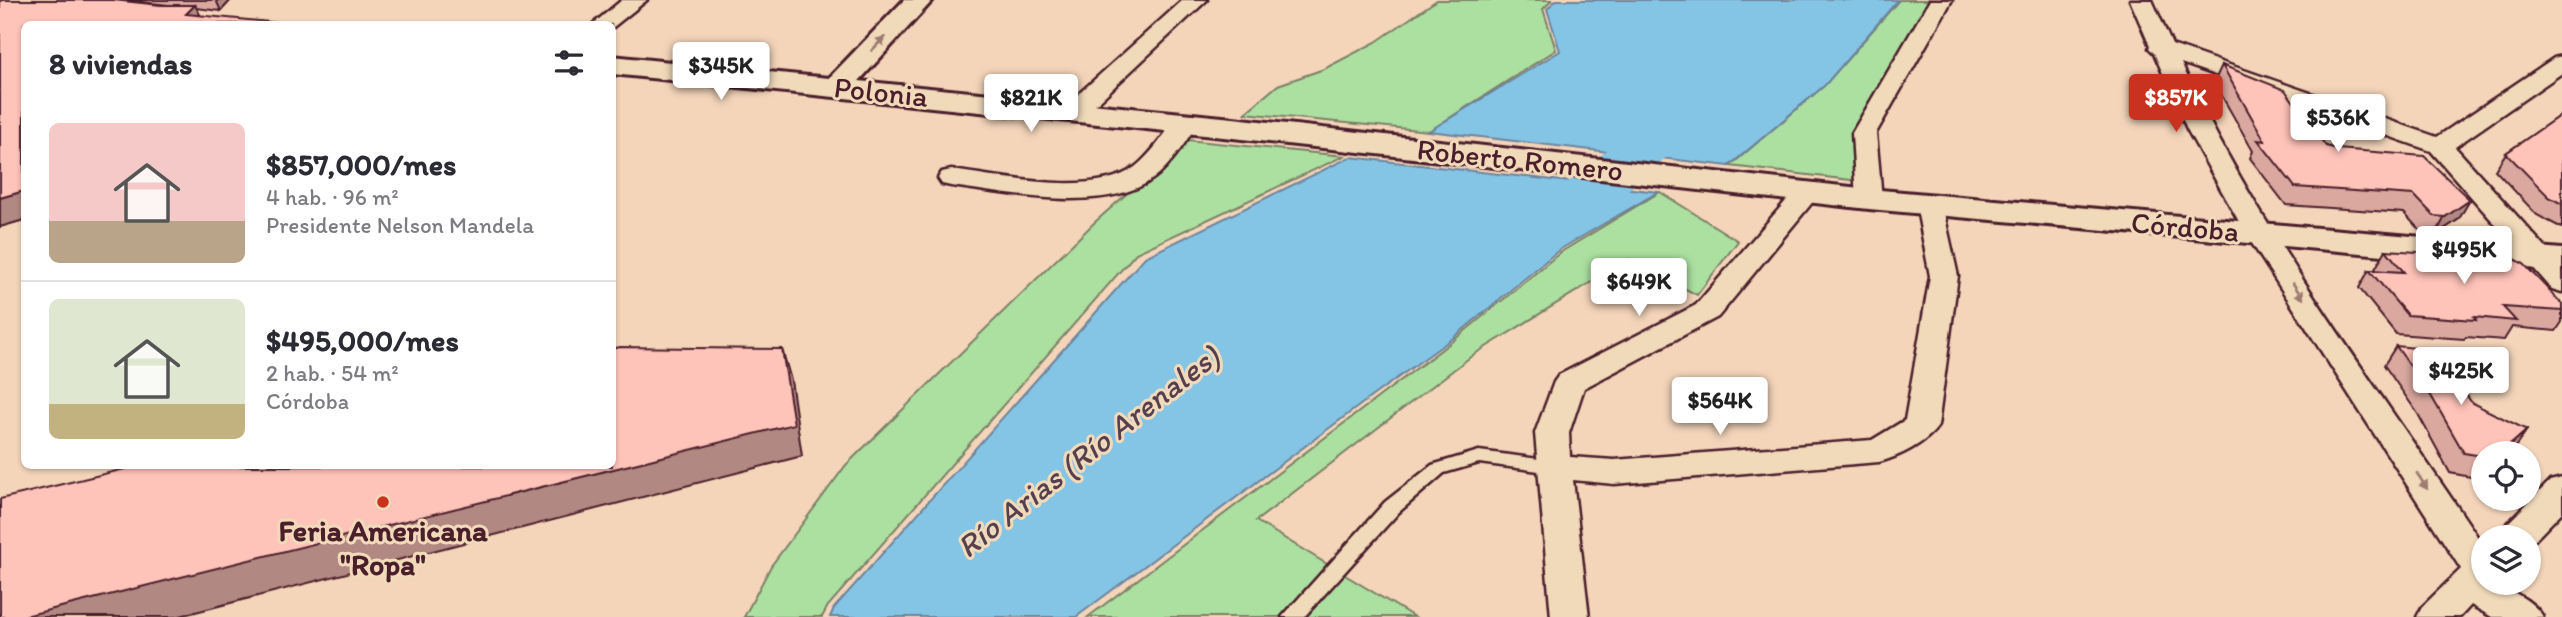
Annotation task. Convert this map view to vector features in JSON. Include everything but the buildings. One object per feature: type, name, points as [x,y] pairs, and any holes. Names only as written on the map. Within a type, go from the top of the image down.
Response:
[{"type":"main road","points":[[836,88],[919,0]]},
{"type":"main road","name":"Polonia","points":[[616,65],[1233,128]]},
{"type":"main road","name":"Roberto Romero","points":[[1233,128],[1807,192]]},
{"type":"main road","name":"Córdoba","points":[[1807,192],[2260,234],[2554,267]]},
{"type":"street","points":[[608,21],[636,0]]},
{"type":"street","points":[[1073,112],[1196,0]]},
{"type":"street","points":[[1869,199],[1864,133],[1941,0]]},
{"type":"street","points":[[2147,2],[2161,48],[2199,129],[2260,234],[2471,565]]},
{"type":"street","points":[[2161,48],[2440,146],[2554,267]]},
{"type":"street","points":[[2440,146],[2562,63]]},
{"type":"street","points":[[951,178],[1100,190],[1129,183],[1144,173],[1186,123]]},
{"type":"street","points":[[1570,617],[1552,433],[1570,382],[1707,311],[1807,192]]},
{"type":"street","points":[[1554,467],[1614,472],[1879,451],[1921,426],[1944,276],[1929,204]]},
{"type":"street","points":[[2528,525],[2562,490]]},
{"type":"street","points":[[2436,617],[2471,583]]},
{"type":"street","points":[[2499,595],[2524,617]]},
{"type":"lane","points":[[1292,617],[1392,507],[1438,469],[1479,457],[1554,467]]},
{"type":"green space","points":[[1437,0],[1552,0],[1543,9],[1556,50],[1429,131],[1245,113],[1278,85],[1324,69],[1376,42]]},
{"type":"green space","points":[[1899,0],[1929,0],[1856,134],[1860,181],[1730,166],[1825,85]]},
{"type":"green space","points":[[1187,140],[1344,156],[1136,253],[828,606],[822,617],[744,617],[771,566],[846,465],[1095,222]]},
{"type":"green space","points":[[1660,192],[1738,241],[1697,295],[1629,259],[1473,355],[1256,521],[1414,617],[1088,617],[1454,340],[1561,252]]},
{"type":"water","points":[[1556,0],[1898,0],[1825,85],[1729,166],[1429,131],[1560,51],[1547,9]]},
{"type":"water","points":[[1350,157],[1658,192],[1559,250],[1453,338],[1076,617],[830,617],[834,608],[1145,257]]},
{"type":"waterway","name":"Río Arias (Río Arenales)","points":[[1518,204],[1578,203],[1650,143],[1714,115],[1773,74],[1777,33],[1820,0]]},
{"type":"place","name":"Feria Americana \"Ropa\"","points":[[383,502]]}]
